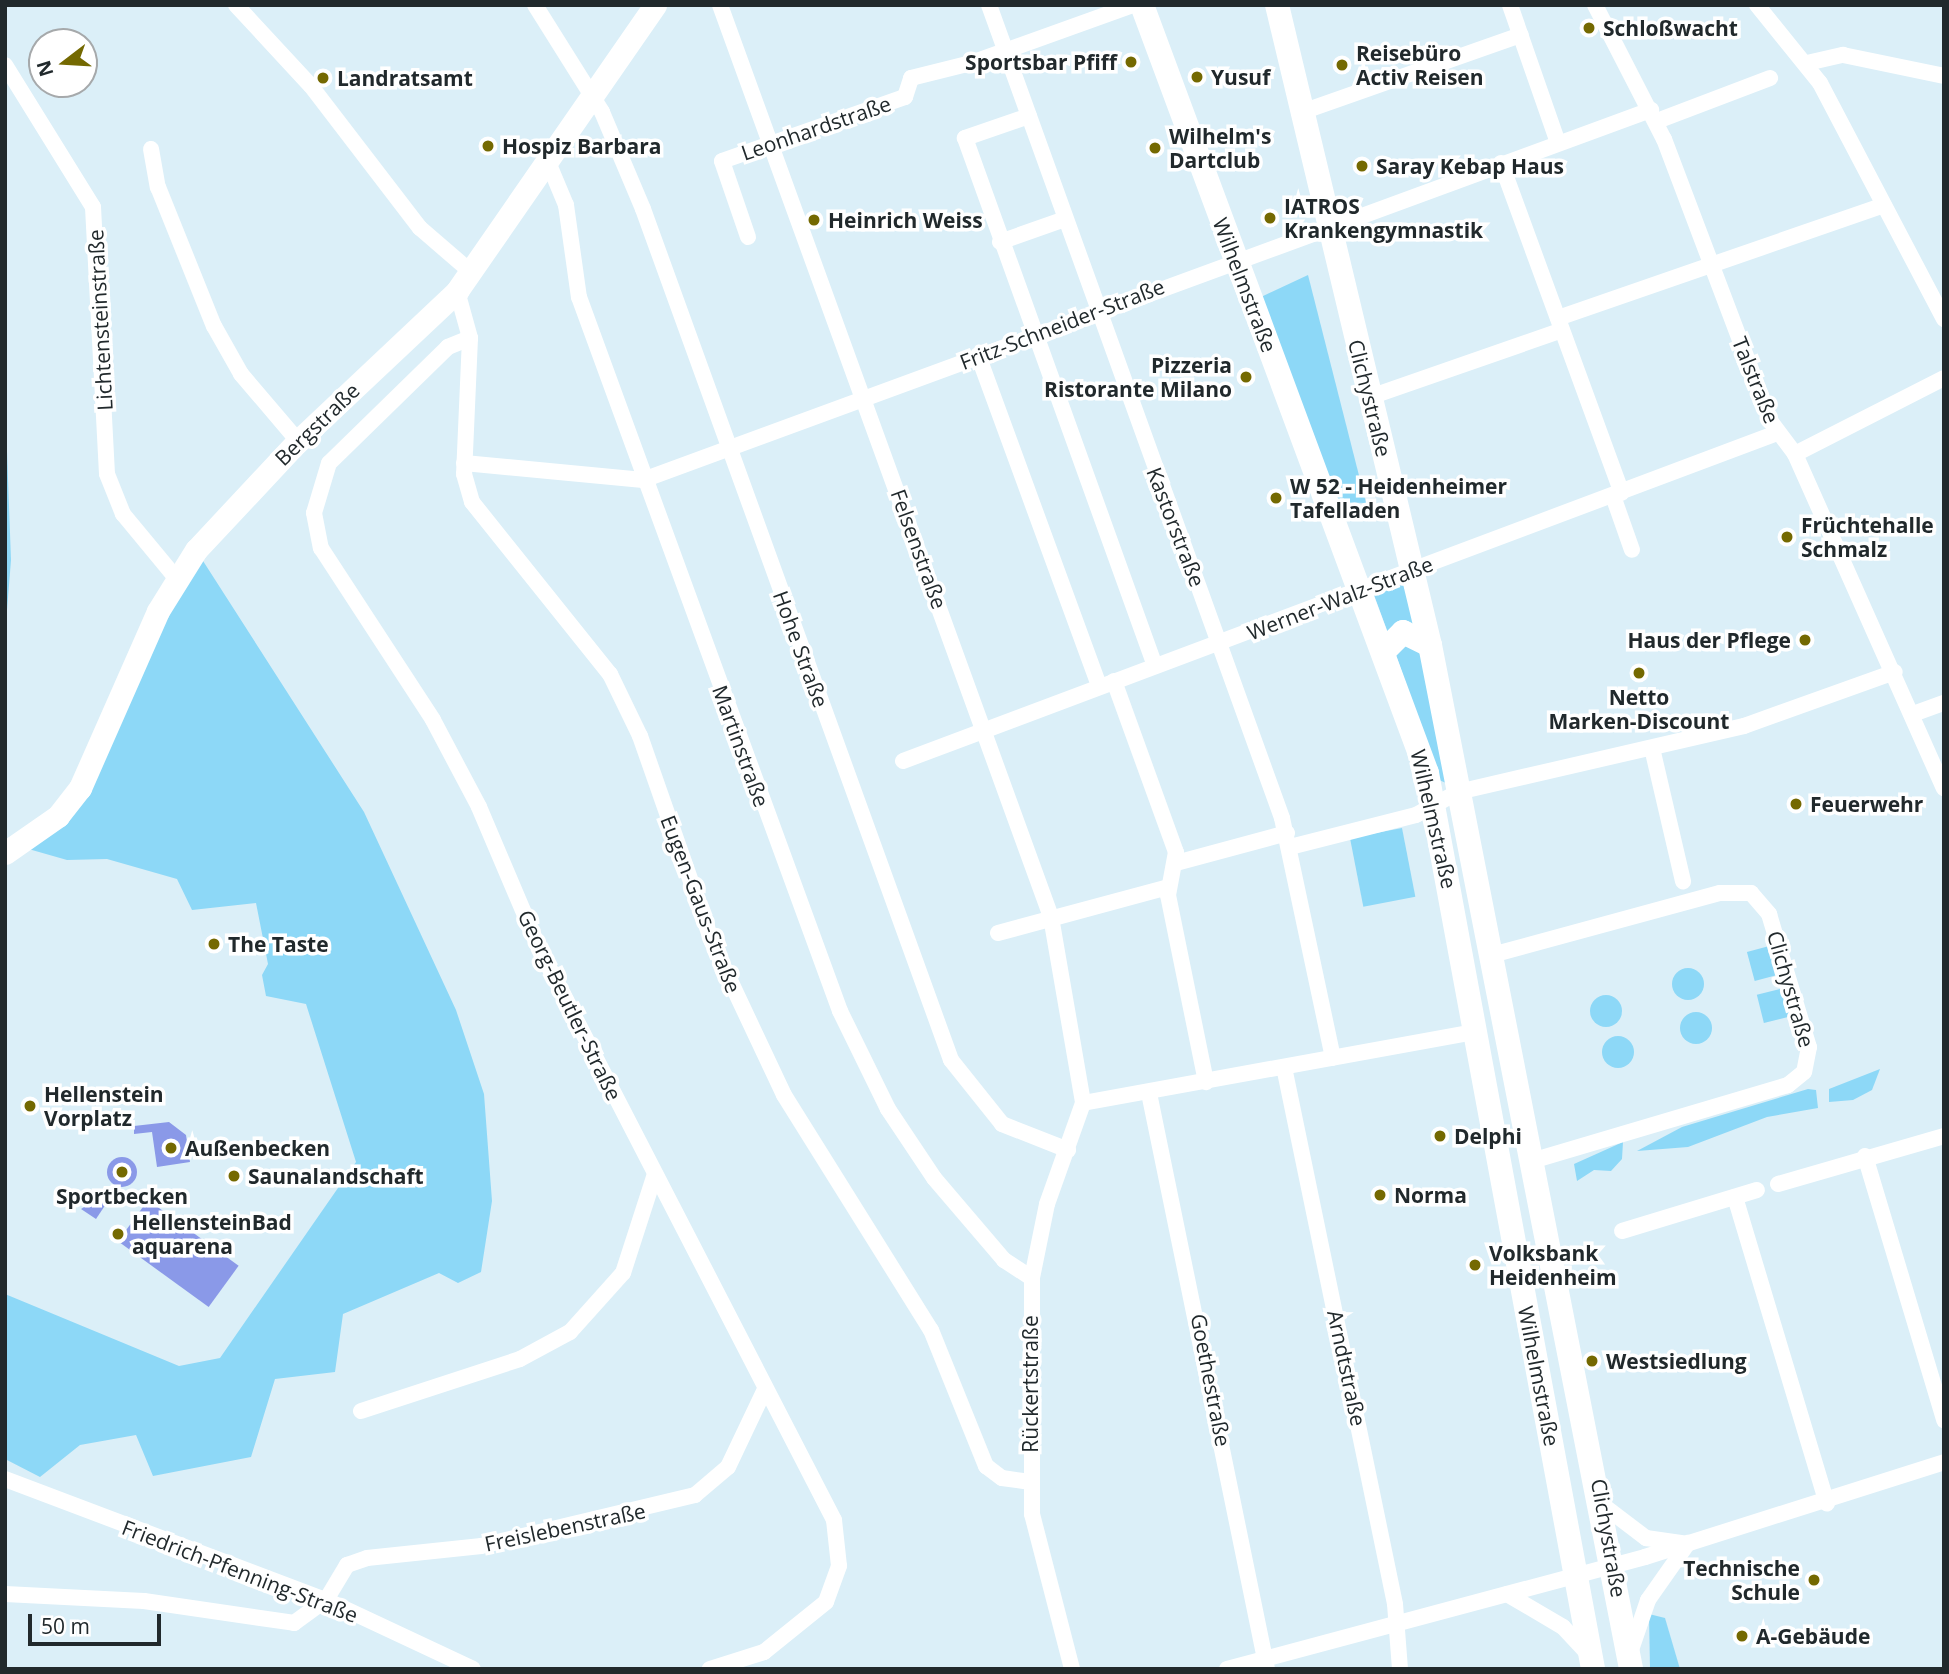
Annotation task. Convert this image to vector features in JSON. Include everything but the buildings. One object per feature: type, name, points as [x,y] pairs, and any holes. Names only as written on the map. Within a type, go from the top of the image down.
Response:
[{"type":"main road","name":"Wilhelmstraße","points":[[1142,5],[1234,259],[1384,650],[1435,804],[1474,1032],[1592,1663]]},
{"type":"main road","name":"Clichystraße","points":[[1277,5],[1327,231],[1430,645],[1528,1162],[1604,1506],[1630,1662]]},
{"type":"main road","points":[[1384,650],[1403,632],[1430,645]]},
{"type":"street","points":[[236,5],[311,86],[420,229],[471,272]]},
{"type":"street","name":"Hohe Straße","points":[[535,5],[592,96],[643,209],[727,449],[951,1060],[974,1097],[1002,1124],[1068,1150]]},
{"type":"street","name":"Bergstraße","points":[[5,853],[58,816],[80,788],[176,578],[298,441],[457,291],[656,5]]},
{"type":"street","name":"Felsenstraße","points":[[720,5],[985,729],[1051,918],[1083,1103]]},
{"type":"street","name":"Kastorstraße","points":[[989,5],[1095,311],[1219,643],[1288,840],[1333,1058]]},
{"type":"street","name":"Leonhardstraße","points":[[748,237],[722,161],[905,97],[911,78],[1005,51],[1133,5]]},
{"type":"street","points":[[1510,5],[1558,143]]},
{"type":"street","name":"Talstraße","points":[[1595,5],[1654,116],[1777,433],[1795,454],[1895,672],[1944,788]]},
{"type":"street","points":[[1757,5],[1807,62],[1944,319]]},
{"type":"street","points":[[1299,113],[1521,36]]},
{"type":"street","points":[[1807,62],[1851,56],[1944,76]]},
{"type":"street","name":"Lichtensteinstraße","points":[[5,65],[93,207],[107,474],[123,514],[176,578]]},
{"type":"street","name":"Fritz-Schneider-Straße","points":[[464,463],[643,480],[1234,259],[1327,231],[1501,163],[1770,78]]},
{"type":"street","points":[[1029,116],[965,138],[1000,242],[1155,666]]},
{"type":"street","points":[[151,149],[162,199],[214,326],[241,374],[298,441]]},
{"type":"street","name":"Martinstraße","points":[[548,162],[566,205],[579,297],[643,480],[859,1055],[947,1194],[1004,1260],[1032,1278]]},
{"type":"street","points":[[1501,163],[1560,324],[1617,495],[1632,550]]},
{"type":"street","points":[[1370,397],[1712,264],[1882,206]]},
{"type":"street","points":[[1000,242],[1065,219]]},
{"type":"street","name":"Eugen-Gaus-Straße","points":[[457,291],[470,338],[464,463],[472,502],[610,674],[749,1026],[815,1150],[931,1330],[986,1466],[1002,1478],[1031,1482]]},
{"type":"street","name":"Georg-Beutler-Straße","points":[[470,338],[448,347],[329,463],[314,513],[321,548],[433,720],[538,946],[834,1520],[839,1566],[826,1602],[806,1623],[764,1652],[710,1669]]},
{"type":"street","points":[[978,355],[1176,863],[1168,887],[1206,1082]]},
{"type":"street","points":[[1795,454],[1944,378]]},
{"type":"street","name":"Werner-Walz-Straße","points":[[903,761],[1362,592],[1777,433]]},
{"type":"street","points":[[1176,863],[1288,840],[1435,804],[1458,792],[1652,748],[1811,706],[1895,672]]},
{"type":"street","points":[[1913,714],[1944,703]]},
{"type":"street","points":[[1652,748],[1682,881]]},
{"type":"street","points":[[998,933],[1168,887]]},
{"type":"street","name":"Clichystraße","points":[[1488,956],[1720,893],[1751,892],[1769,914],[1809,1047],[1804,1072],[1787,1085],[1528,1162]]},
{"type":"street","points":[[1083,1103],[1474,1032]]},
{"type":"street","name":"Arndtstraße","points":[[1284,1067],[1397,1622],[1400,1669]]},
{"type":"street","name":"Goethestraße","points":[[1149,1093],[1266,1663]]},
{"type":"street","name":"Rückertstraße","points":[[1072,1669],[1034,1535],[1031,1482],[1032,1278],[1047,1204],[1083,1103]]},
{"type":"street","points":[[1779,1184],[1944,1136]]},
{"type":"street","points":[[1865,1157],[1944,1420]]},
{"type":"street","points":[[361,1411],[520,1359],[570,1332],[623,1273],[655,1174]]},
{"type":"street","points":[[1622,1231],[1757,1190]]},
{"type":"street","points":[[1735,1196],[1827,1503]]},
{"type":"street","name":"Freislebenstraße","points":[[326,1600],[347,1565],[367,1559],[481,1546],[695,1494],[728,1467],[765,1389]]},
{"type":"street","points":[[1227,1669],[1266,1663],[1397,1622],[1615,1565],[1827,1503],[1944,1462]]},
{"type":"street","name":"Friedrich-Pfenning-Straße","points":[[5,1479],[326,1600],[473,1669]]},
{"type":"street","points":[[1604,1506],[1646,1538],[1688,1543]]},
{"type":"street","points":[[1630,1662],[1648,1600],[1688,1543]]},
{"type":"street","points":[[5,1594],[144,1601],[277,1624],[308,1618],[326,1600]]},
{"type":"street","points":[[1507,1594],[1563,1628],[1592,1663]]},
{"type":"shaded area","points":[[1308,275],[1366,503],[1338,502],[1261,297]]},
{"type":"shaded area","points":[[5,397],[11,560],[5,635]]},
{"type":"shaded area","points":[[196,550],[364,812],[456,1010],[484,1094],[492,1201],[481,1272],[458,1283],[439,1273],[343,1314],[335,1372],[275,1379],[251,1457],[153,1476],[136,1435],[80,1445],[40,1477],[5,1459],[5,1294],[179,1366],[220,1358],[356,1162],[306,1004],[266,996],[262,975],[268,964],[256,903],[192,910],[177,879],[107,859],[67,860],[18,846],[58,816]]},
{"type":"shaded area","points":[[1404,584],[1416,626],[1388,633],[1374,595]]},
{"type":"shaded area","points":[[1400,644],[1419,647],[1446,783],[1439,780],[1396,655]]},
{"type":"shaded area","points":[[1402,828],[1415,897],[1363,907],[1350,838]]},
{"type":"shaded area","points":[[1773,945],[1781,974],[1755,981],[1747,952]]},
{"type":"shaded area","points":[[1688,968],[1699,973],[1704,984],[1699,995],[1688,1000],[1677,995],[1672,984],[1677,973]]},
{"type":"shaded area","points":[[1784,988],[1791,1016],[1764,1023],[1757,995]]},
{"type":"shaded area","points":[[1606,995],[1617,1000],[1622,1011],[1617,1022],[1606,1027],[1595,1022],[1590,1011],[1595,1000]]},
{"type":"shaded area","points":[[1696,1012],[1707,1017],[1712,1028],[1707,1039],[1696,1044],[1685,1039],[1680,1028],[1685,1017]]},
{"type":"shaded area","points":[[1618,1036],[1629,1041],[1634,1052],[1629,1063],[1618,1068],[1607,1063],[1602,1052],[1607,1041]]},
{"type":"shaded area","points":[[1880,1069],[1872,1090],[1853,1100],[1829,1102],[1829,1089]]},
{"type":"shaded area","points":[[1808,1089],[1816,1090],[1818,1108],[1767,1117],[1688,1147],[1637,1151],[1682,1127]]},
{"type":"shaded area","name":"Außenbecken","points":[[169,1122],[186,1135],[190,1162],[157,1167],[152,1132],[134,1134],[134,1126]]},
{"type":"shaded area","points":[[1623,1142],[1622,1159],[1611,1171],[1594,1170],[1577,1181],[1574,1164]]},
{"type":"shaded area","name":"Sportbecken","points":[[122,1157],[133,1161],[137,1172],[133,1183],[122,1187],[111,1183],[107,1172],[111,1161]]},
{"type":"shaded area","points":[[99,1198],[106,1204],[96,1219],[81,1209]]},
{"type":"shaded area","points":[[148,1200],[239,1266],[209,1307],[118,1241]]},
{"type":"shaded area","points":[[1649,1614],[1665,1618],[1680,1669],[1650,1669]]},
{"type":"place","name":"Schloßwacht","points":[[1589,28]]},
{"type":"place","name":"Sportsbar Pfiff","points":[[1131,62]]},
{"type":"place","name":"Reisebüro Activ Reisen","points":[[1342,65]]},
{"type":"place","name":"Yusuf","points":[[1197,77]]},
{"type":"place","name":"Landratsamt","points":[[323,78]]},
{"type":"place","name":"Hospiz Barbara","points":[[488,146]]},
{"type":"place","name":"Wilhelm's Dartclub","points":[[1155,148]]},
{"type":"place","name":"Saray Kebap Haus","points":[[1362,166]]},
{"type":"place","name":"IATROS Krankengymnastik","points":[[1270,218]]},
{"type":"place","name":"Heinrich Weiss","points":[[814,220]]},
{"type":"place","name":"Pizzeria Ristorante Milano","points":[[1246,377]]},
{"type":"place","name":"W 52 - Heidenheimer Tafelladen","points":[[1276,498]]},
{"type":"place","name":"Früchtehalle Schmalz","points":[[1787,537]]},
{"type":"place","name":"Haus der Pflege","points":[[1805,640]]},
{"type":"place","name":"Netto Marken-Discount","points":[[1639,673]]},
{"type":"place","name":"Feuerwehr","points":[[1796,804]]},
{"type":"place","name":"The Taste","points":[[214,944]]},
{"type":"place","name":"Hellenstein Vorplatz","points":[[30,1106]]},
{"type":"place","name":"Delphi","points":[[1440,1136]]},
{"type":"place","name":"Außenbecken","points":[[171,1148]]},
{"type":"place","name":"Sportbecken","points":[[122,1172]]},
{"type":"place","name":"Saunalandschaft","points":[[234,1176]]},
{"type":"place","name":"Norma","points":[[1380,1195]]},
{"type":"place","name":"HellensteinBad aquarena","points":[[118,1234]]},
{"type":"place","name":"Volksbank Heidenheim","points":[[1475,1265]]},
{"type":"place","name":"Westsiedlung","points":[[1592,1361]]},
{"type":"place","name":"Technische Schule","points":[[1814,1580]]},
{"type":"place","name":"A-Gebäude","points":[[1742,1636]]}]
